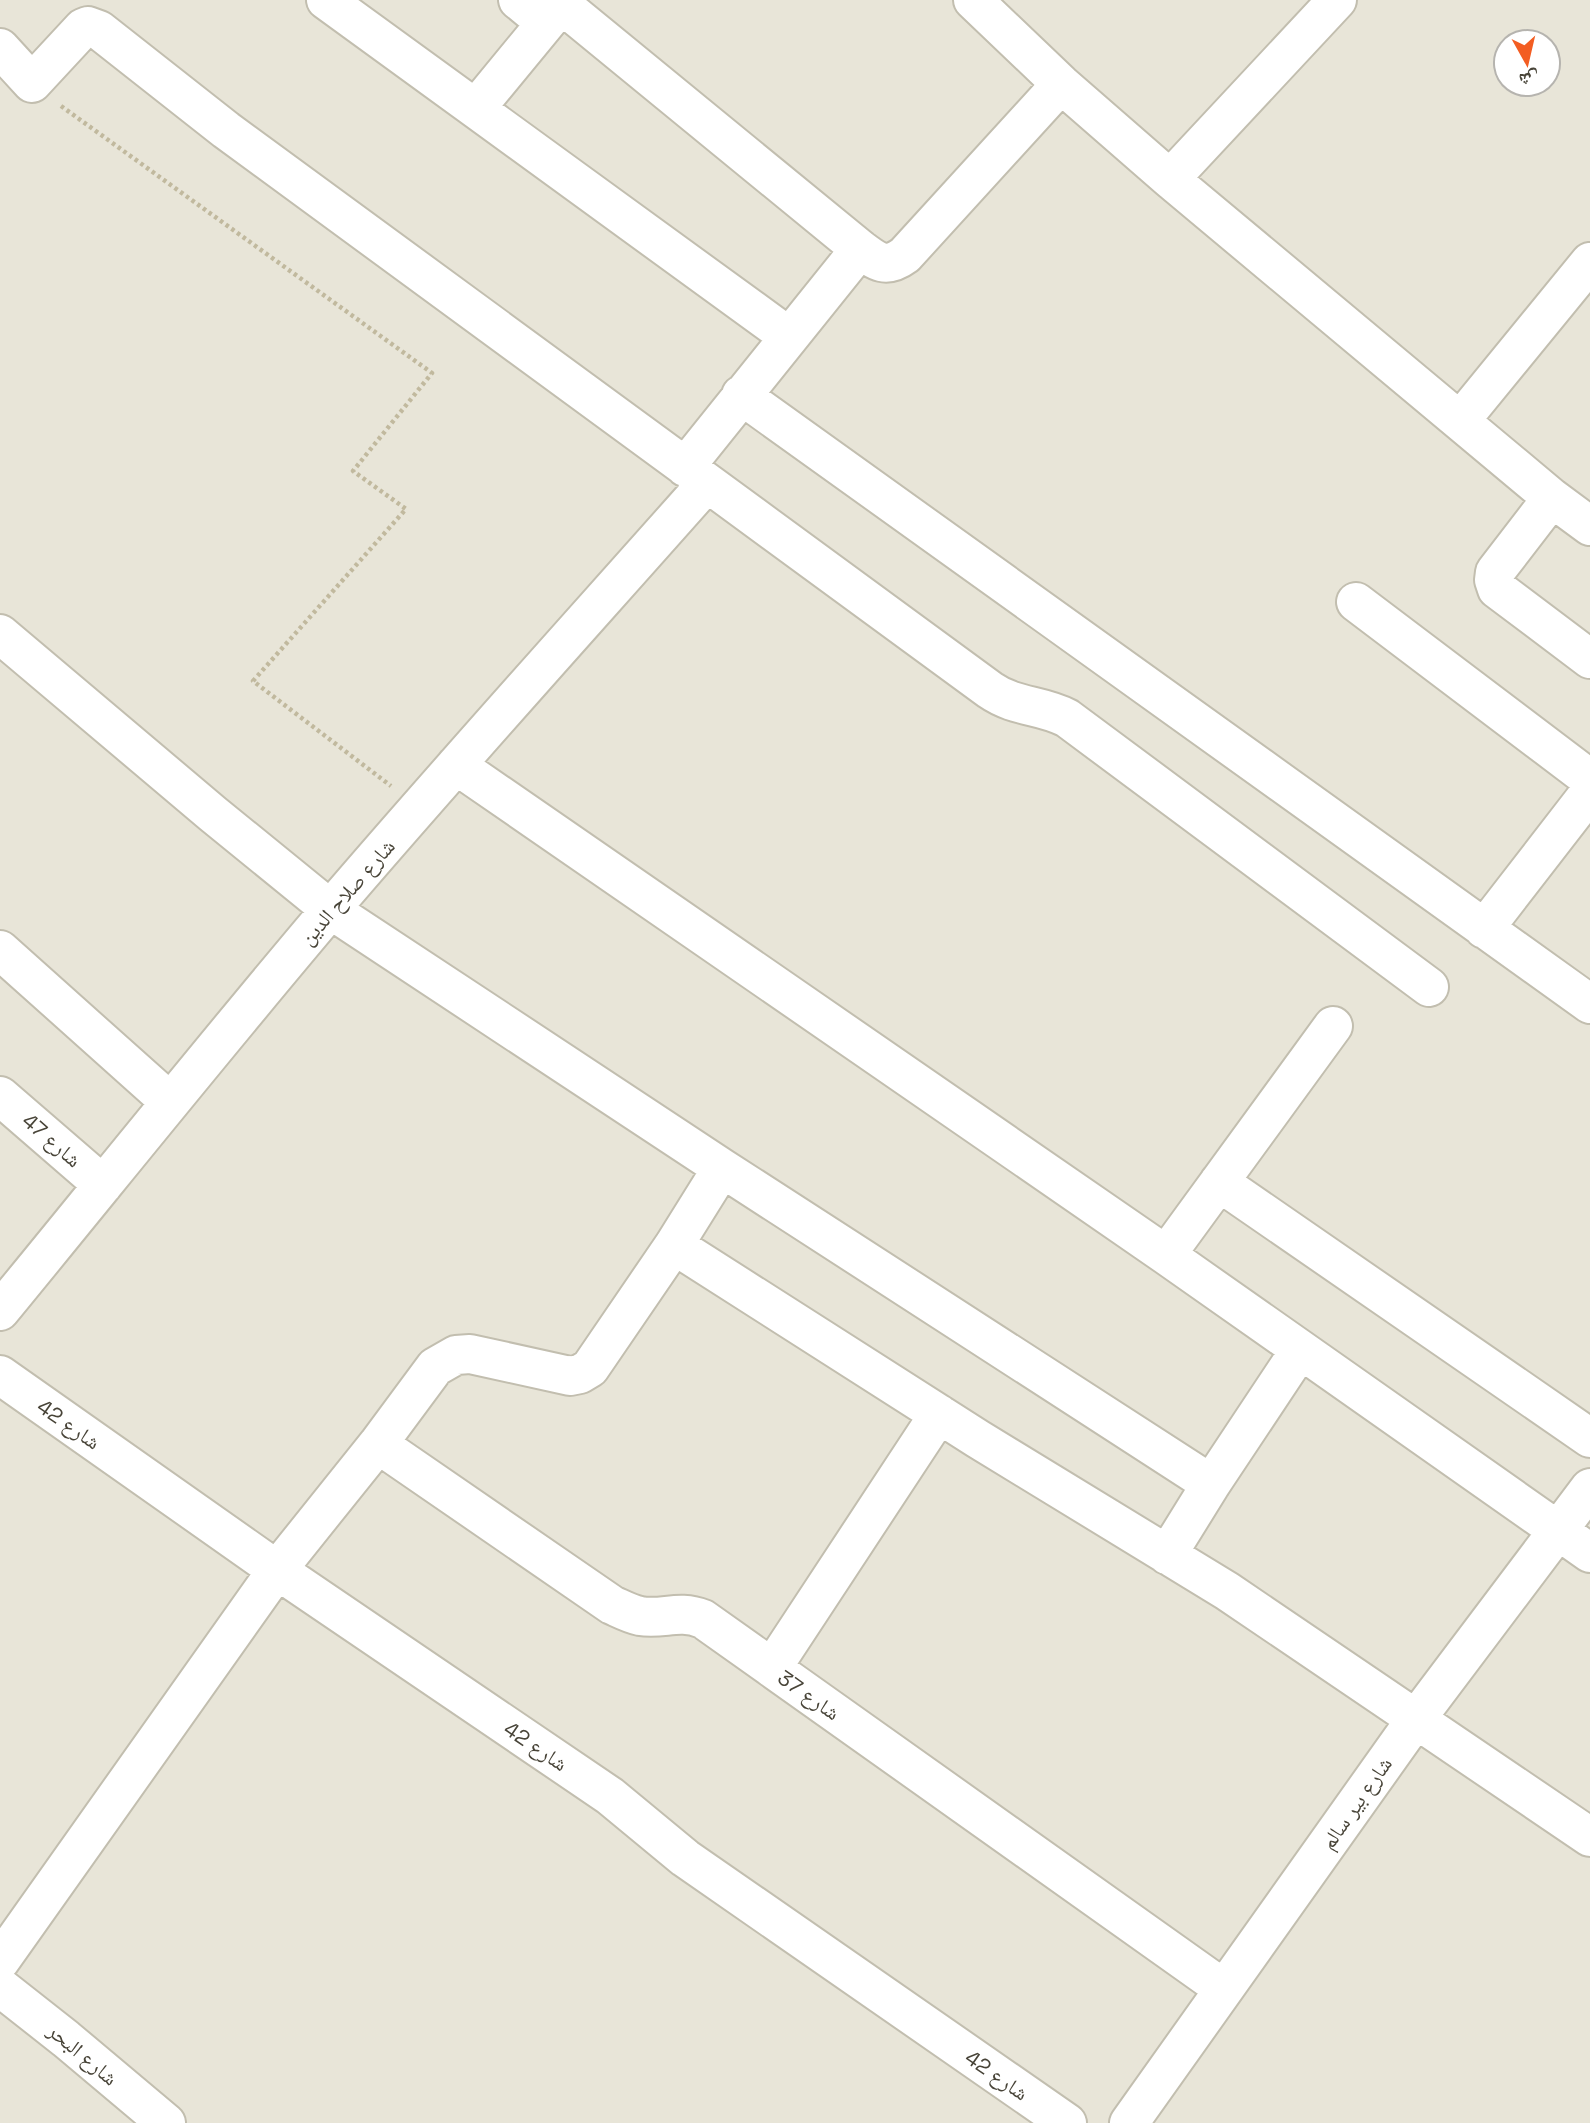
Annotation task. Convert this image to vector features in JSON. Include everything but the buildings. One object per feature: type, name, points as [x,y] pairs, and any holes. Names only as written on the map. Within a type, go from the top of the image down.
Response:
[{"type":"street","points":[[326,0],[788,336]]},
{"type":"street","points":[[973,0],[1061,84],[1170,179],[1552,498],[1590,526]]},
{"type":"street","points":[[1170,179],[1337,0]]},
{"type":"street","points":[[476,108],[548,7],[860,249],[883,263],[896,262],[905,255],[1061,84]]},
{"type":"street","points":[[0,48],[32,83],[83,28],[95,27],[226,130],[1003,699],[1043,708],[1067,718],[1429,987]]},
{"type":"street","name":"شارع صلاح الدين","points":[[0,1311],[170,1102],[456,765],[695,475],[741,395],[860,249]]},
{"type":"street","points":[[1460,421],[1590,262]]},
{"type":"street","points":[[741,395],[1590,1004]]},
{"type":"street","points":[[1552,498],[1495,572],[1494,580],[1497,589],[1590,659]]},
{"type":"street","points":[[1356,602],[1590,779]]},
{"type":"street","points":[[0,634],[331,910],[722,1168],[1211,1484]]},
{"type":"street","points":[[456,765],[1166,1255],[1590,1553]]},
{"type":"street","points":[[1484,929],[1590,792]]},
{"type":"street","points":[[0,950],[170,1102]]},
{"type":"street","points":[[1166,1255],[1333,1026]]},
{"type":"street","name":"شارع 47","points":[[0,1096],[103,1185]]},
{"type":"street","points":[[0,1961],[277,1570],[378,1444],[425,1379],[444,1361],[456,1355],[470,1354],[569,1376],[590,1368],[674,1245],[722,1168]]},
{"type":"street","points":[[1219,1181],[1590,1438]]},
{"type":"street","points":[[674,1245],[939,1414],[1227,1591],[1590,1837]]},
{"type":"street","points":[[1167,1555],[1300,1350]]},
{"type":"street","name":"شارع 42","points":[[0,1376],[277,1570],[610,1796],[685,1858],[1067,2123]]},
{"type":"street","points":[[772,1668],[939,1414]]},
{"type":"street","name":"شارع 37","points":[[378,1444],[612,1605],[639,1615],[680,1613],[703,1619],[1224,1989]]},
{"type":"street","name":"شارع بير سالم","points":[[1129,2123],[1416,1719],[1590,1488]]},
{"type":"street","name":"شارع البحر","points":[[0,1987],[166,2123]]},
{"type":"path","points":[[32,83],[432,373],[353,471],[406,509],[253,681],[376,773],[418,810]]},
{"type":"shaded area","points":[[0,0],[1590,0],[1590,2123],[0,2123]]}]
